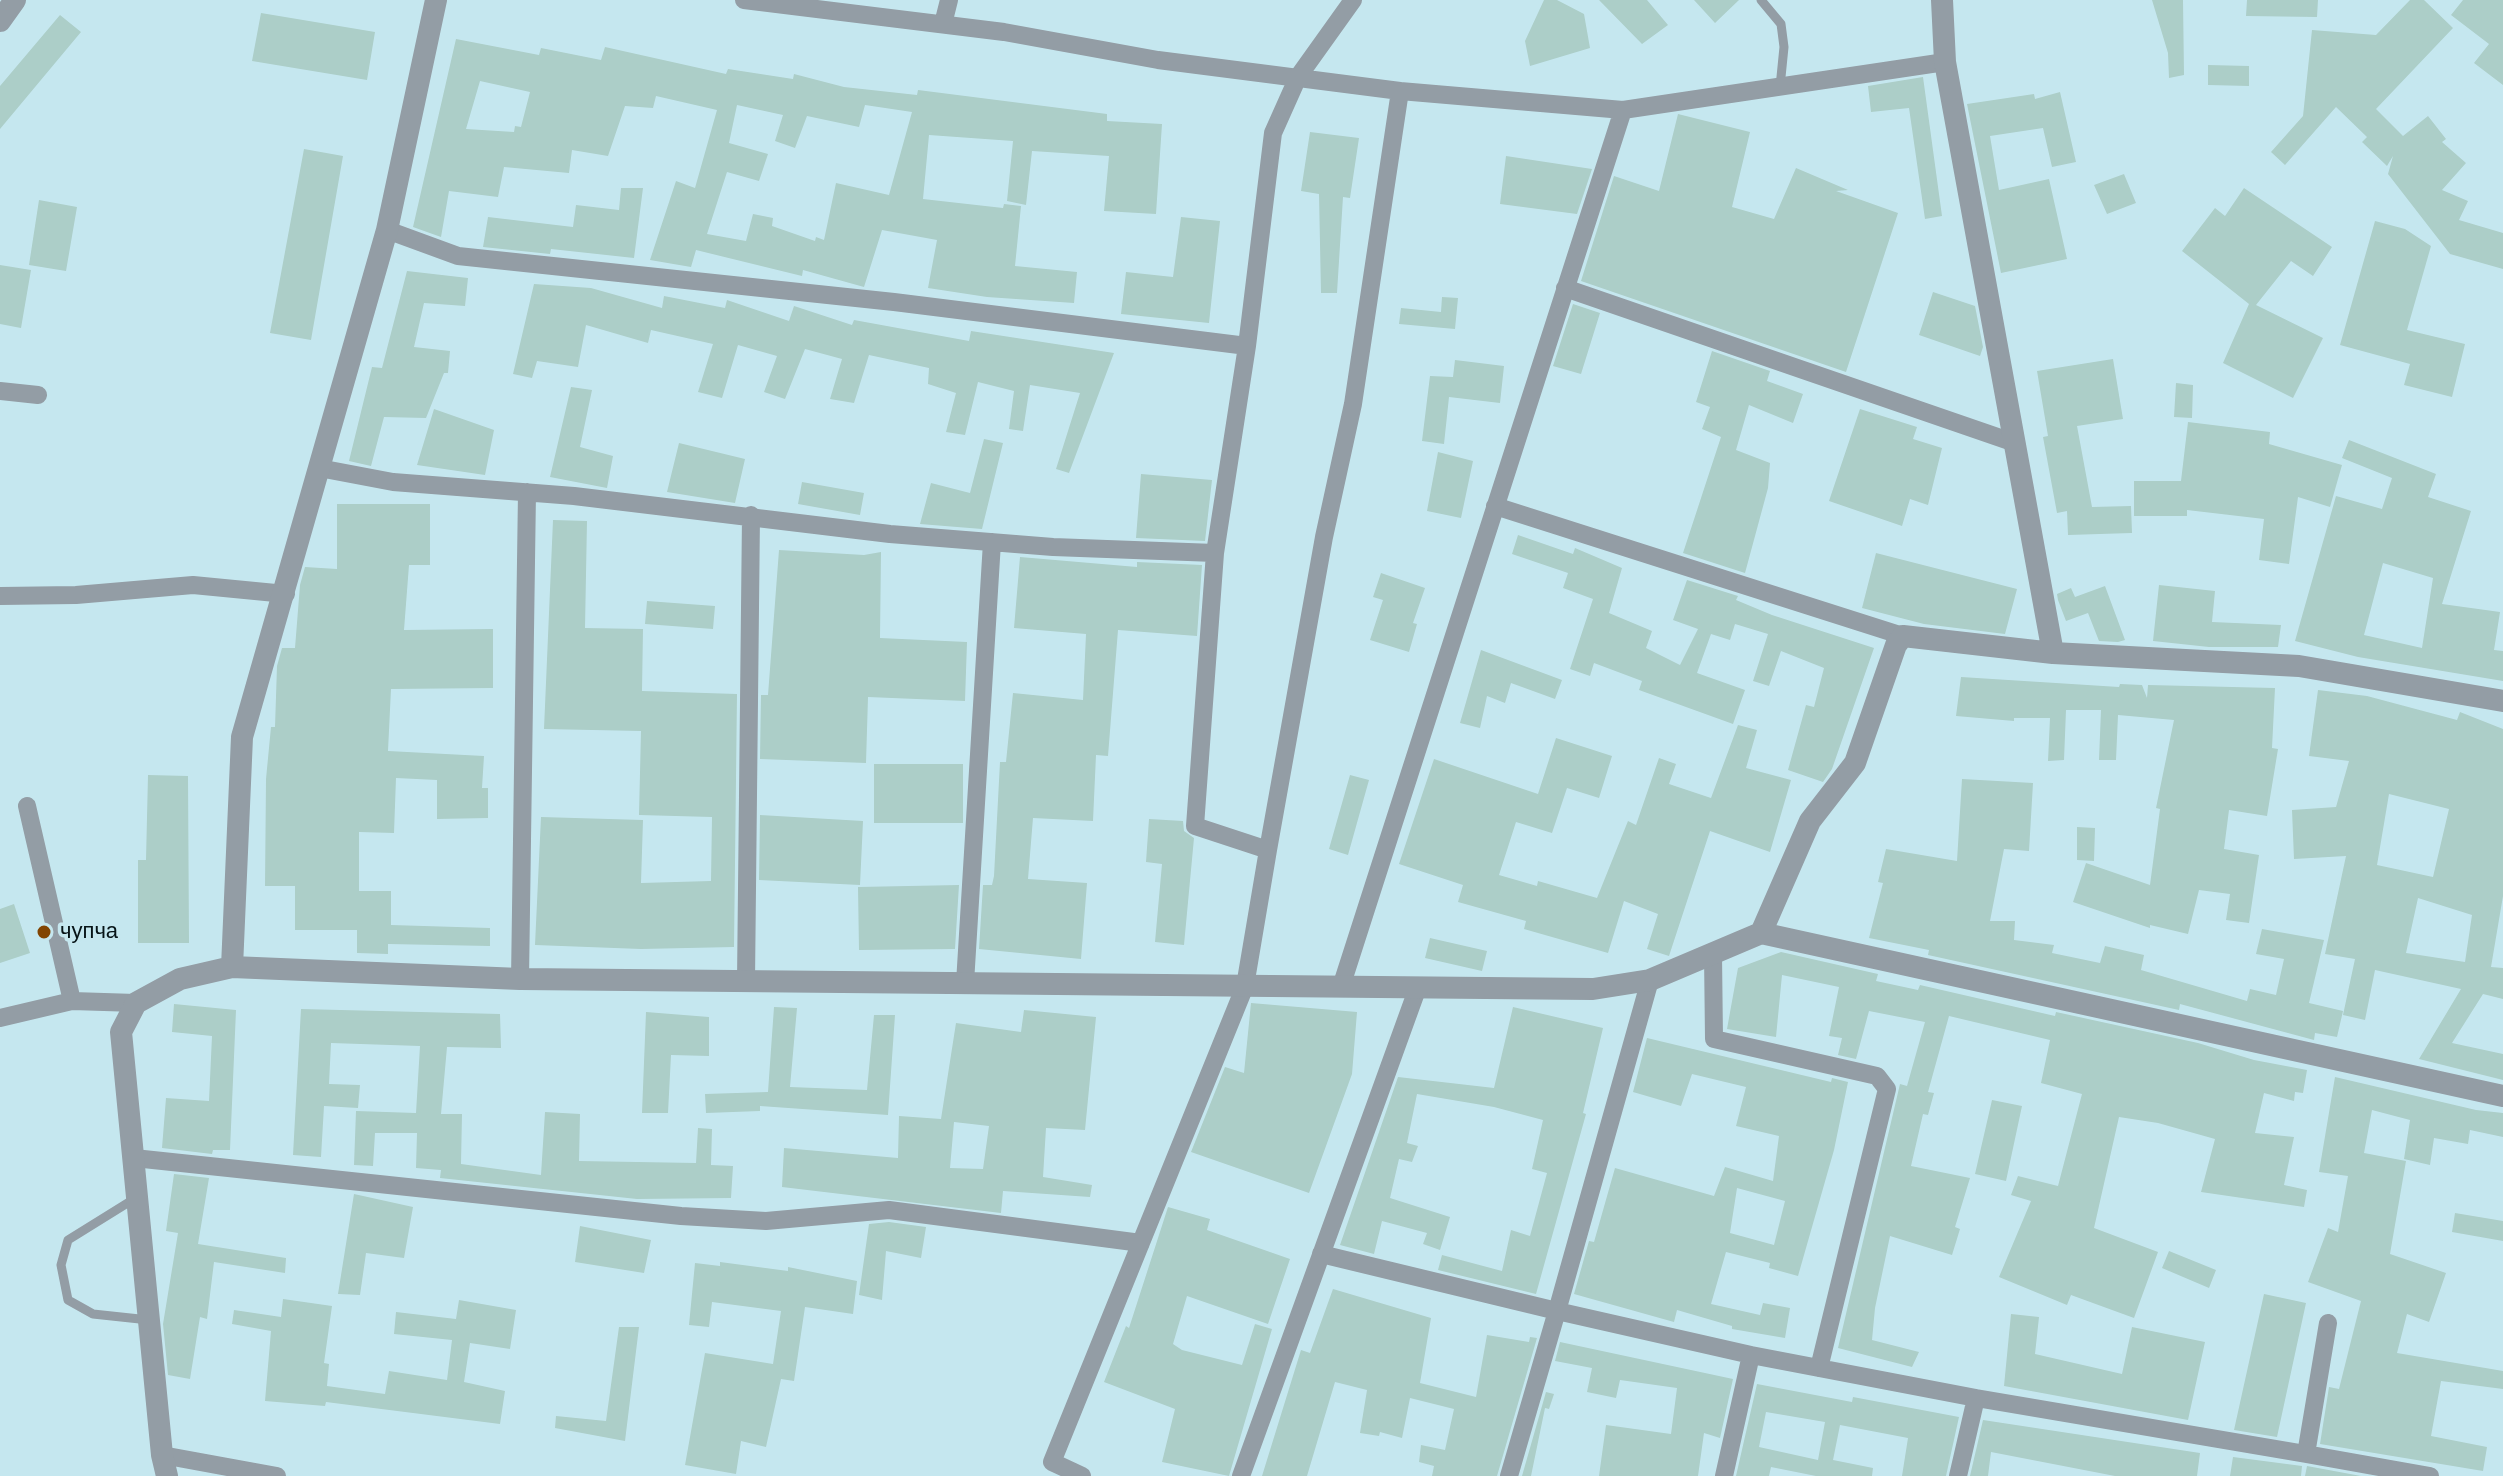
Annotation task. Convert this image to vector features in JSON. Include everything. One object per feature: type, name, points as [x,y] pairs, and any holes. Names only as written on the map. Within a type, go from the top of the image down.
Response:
[{"type":"street","points":[[0,21],[15,0]]},
{"type":"street","points":[[232,967],[242,737],[286,594],[387,230],[436,0]]},
{"type":"street","points":[[744,0],[943,24],[1158,60],[1400,91],[1623,110],[1945,62]]},
{"type":"street","points":[[943,24],[949,0]]},
{"type":"street","points":[[1268,850],[1195,826],[1215,553],[1247,346],[1273,133],[1298,77],[1353,0]]},
{"type":"street","points":[[1942,0],[1945,62],[2053,653]]},
{"type":"street","points":[[1082,1476],[1052,1462],[1245,986],[1324,537],[1353,404],[1400,91]]},
{"type":"street","points":[[1341,987],[1623,110]]},
{"type":"street","points":[[387,230],[458,256],[894,302],[1247,346]]},
{"type":"street","points":[[1565,288],[2015,443]]},
{"type":"street","points":[[0,391],[38,395]]},
{"type":"street","points":[[319,468],[393,482],[751,515],[890,534],[1215,553]]},
{"type":"street","points":[[520,979],[527,492]]},
{"type":"street","points":[[1495,506],[1903,636],[2053,653],[2299,666],[2503,701]]},
{"type":"street","points":[[746,981],[751,515]]},
{"type":"street","points":[[965,983],[992,542]]},
{"type":"street","points":[[0,596],[76,595],[193,585],[286,594]]},
{"type":"street","points":[[1761,933],[1810,821],[1855,763],[1896,645],[1903,636]]},
{"type":"street","points":[[27,806],[72,1001]]},
{"type":"street","points":[[0,1018],[72,1001],[136,1003],[180,979],[232,967],[520,979],[1593,989],[1650,980],[1761,933],[2503,1096]]},
{"type":"street","points":[[1713,954],[1714,1039],[1877,1076],[1887,1089],[1819,1368]]},
{"type":"street","points":[[1509,1476],[1650,980]]},
{"type":"street","points":[[1241,1476],[1418,987]]},
{"type":"street","points":[[136,1003],[121,1032],[164,1465],[277,1476]]},
{"type":"street","points":[[134,1158],[695,1217],[766,1221],[889,1210],[1141,1243]]},
{"type":"street","points":[[1321,1254],[1751,1355],[1976,1398],[2430,1476]]},
{"type":"street","points":[[2306,1454],[2328,1323]]},
{"type":"street","points":[[1724,1476],[1751,1355]]},
{"type":"street","points":[[1958,1476],[1976,1398]]},
{"type":"lane","points":[[1761,0],[1781,24],[1784,47],[1780,87]]},
{"type":"lane","points":[[137,1197],[68,1240],[61,1265],[68,1300],[93,1314],[149,1320]]},
{"type":"building","points":[[1544,0],[1557,0],[1584,14],[1590,48],[1530,66],[1525,41]]},
{"type":"building","points":[[1599,0],[1647,0],[1668,25],[1642,44]]},
{"type":"building","points":[[1694,0],[1739,0],[1715,23]]},
{"type":"building","points":[[2152,0],[2183,0],[2184,75],[2169,78],[2168,53]]},
{"type":"building","points":[[2247,0],[2318,0],[2317,17],[2246,16]]},
{"type":"building","points":[[2410,0],[2424,0],[2453,28],[2376,109],[2403,136],[2428,116],[2446,139],[2442,142],[2466,163],[2442,190],[2468,201],[2459,220],[2503,233],[2503,269],[2450,254],[2388,174],[2393,156],[2387,166],[2362,142],[2367,137],[2336,107],[2285,165],[2271,152],[2303,116],[2312,30],[2376,35]]},
{"type":"building","points":[[2463,0],[2503,0],[2503,85],[2474,63],[2489,44],[2451,15]]},
{"type":"building","points":[[261,13],[375,32],[367,80],[252,61]]},
{"type":"building","points":[[60,15],[81,32],[0,129],[0,86]]},
{"type":"building","points":[[456,39],[539,55],[541,48],[601,60],[605,47],[726,74],[728,69],[793,79],[794,74],[844,87],[917,95],[918,90],[1107,114],[1107,121],[1162,124],[1156,214],[1104,211],[1109,156],[1032,151],[1026,205],[1007,201],[1013,141],[929,135],[923,199],[1003,208],[1004,204],[1021,206],[1015,266],[1077,272],[1074,303],[987,297],[928,288],[937,240],[882,230],[864,287],[803,270],[802,276],[696,250],[691,267],[650,260],[676,181],[695,188],[717,110],[656,96],[653,108],[625,106],[608,156],[572,150],[569,173],[504,167],[498,197],[449,191],[441,237],[413,227]],"holes":[[[480,81],[530,92],[521,127],[515,126],[514,132],[466,129]],[[737,105],[783,115],[775,141],[795,148],[807,116],[859,127],[865,105],[912,112],[889,195],[836,183],[824,240],[816,237],[815,241],[772,226],[773,218],[753,214],[746,241],[707,234],[727,172],[759,181],[768,154],[729,143]]]},
{"type":"building","points":[[2208,65],[2249,66],[2249,86],[2208,85]]},
{"type":"building","points":[[1923,77],[1942,216],[1925,219],[1909,108],[1871,112],[1868,86]]},
{"type":"building","points":[[2060,92],[2076,162],[2052,167],[2043,128],[1990,136],[1999,190],[2049,179],[2067,259],[2001,273],[1967,104],[2034,94],[2035,99]]},
{"type":"building","points":[[1678,114],[1750,132],[1732,207],[1774,219],[1796,168],[1848,190],[1836,191],[1898,213],[1846,372],[1581,281],[1614,176],[1659,191]]},
{"type":"building","points":[[1310,132],[1359,138],[1350,198],[1343,197],[1337,293],[1321,293],[1319,194],[1301,191]]},
{"type":"building","points":[[304,149],[343,156],[311,340],[270,333]]},
{"type":"building","points":[[1506,156],[1592,169],[1577,214],[1500,204]]},
{"type":"building","points":[[2124,174],[2136,203],[2107,214],[2094,185]]},
{"type":"building","points":[[621,188],[643,188],[634,258],[551,249],[550,254],[483,247],[488,217],[573,227],[576,205],[619,210]]},
{"type":"building","points":[[2244,188],[2332,247],[2313,276],[2291,261],[2256,305],[2323,338],[2293,398],[2223,363],[2249,304],[2182,251],[2215,208],[2225,216]]},
{"type":"building","points":[[39,200],[77,207],[66,271],[29,265]]},
{"type":"building","points":[[1181,217],[1220,221],[1209,323],[1121,314],[1126,272],[1173,277]]},
{"type":"building","points":[[2375,221],[2405,229],[2431,246],[2407,330],[2465,344],[2452,397],[2404,385],[2410,364],[2340,345]]},
{"type":"building","points":[[0,265],[31,270],[21,328],[0,324]]},
{"type":"building","points":[[407,271],[468,278],[465,306],[424,303],[414,347],[450,351],[448,373],[444,373],[426,418],[384,417],[371,466],[349,461],[372,367],[382,368]]},
{"type":"building","points":[[534,284],[591,288],[662,308],[664,296],[725,308],[727,300],[789,321],[794,306],[852,325],[854,320],[969,341],[971,331],[1114,353],[1069,473],[1056,469],[1080,393],[1030,385],[1023,431],[1009,429],[1014,391],[978,382],[965,435],[946,432],[956,393],[928,384],[929,368],[869,355],[854,403],[830,399],[842,359],[805,349],[785,399],[764,392],[777,356],[738,345],[722,398],[698,392],[713,344],[651,330],[648,343],[586,325],[578,367],[537,361],[532,378],[513,374]]},
{"type":"building","points":[[1933,292],[1975,306],[1983,347],[1980,356],[1919,335]]},
{"type":"building","points":[[1442,297],[1458,298],[1455,329],[1399,324],[1401,308],[1441,312]]},
{"type":"building","points":[[1573,304],[1600,313],[1581,374],[1553,366]]},
{"type":"building","points":[[1712,351],[1770,371],[1767,381],[1803,394],[1793,423],[1749,405],[1736,450],[1770,463],[1768,488],[1745,573],[1683,553],[1721,437],[1702,429],[1710,407],[1696,402]]},
{"type":"building","points":[[2113,359],[2123,419],[2077,426],[2092,507],[2131,506],[2132,533],[2068,535],[2067,511],[2057,513],[2043,437],[2048,436],[2037,371]]},
{"type":"building","points":[[1455,360],[1504,366],[1500,403],[1449,397],[1444,444],[1422,441],[1430,376],[1453,377]]},
{"type":"building","points":[[2176,383],[2193,385],[2192,418],[2174,417]]},
{"type":"building","points":[[571,387],[592,390],[580,447],[613,456],[607,488],[550,477]]},
{"type":"building","points":[[434,409],[494,430],[485,475],[417,465]]},
{"type":"building","points":[[1860,409],[1917,427],[1913,439],[1942,448],[1928,505],[1910,499],[1902,526],[1829,501]]},
{"type":"building","points":[[2188,422],[2270,432],[2269,444],[2342,465],[2330,507],[2298,497],[2289,564],[2259,560],[2264,519],[2187,510],[2187,516],[2134,516],[2134,481],[2181,481]]},
{"type":"building","points":[[984,439],[1003,443],[982,529],[920,524],[931,483],[970,493]]},
{"type":"building","points":[[2349,440],[2436,474],[2428,497],[2471,511],[2442,604],[2500,612],[2494,650],[2503,651],[2503,681],[2358,657],[2295,641],[2336,496],[2382,509],[2392,478],[2342,458]],"holes":[[[2383,563],[2433,578],[2422,648],[2364,635]]]},
{"type":"building","points":[[679,443],[745,459],[735,503],[667,492]]},
{"type":"building","points":[[1438,452],[1473,461],[1461,518],[1427,511]]},
{"type":"building","points":[[1141,474],[1212,480],[1205,541],[1136,538]]},
{"type":"building","points":[[802,482],[864,493],[860,515],[798,504]]},
{"type":"building","points":[[337,504],[430,504],[430,565],[409,565],[404,630],[493,629],[493,688],[391,689],[388,751],[484,756],[482,788],[488,788],[488,818],[437,819],[437,780],[396,778],[394,833],[359,832],[359,891],[391,891],[391,925],[490,928],[490,946],[388,944],[388,954],[357,953],[357,930],[295,930],[295,886],[265,886],[266,779],[271,727],[275,727],[277,666],[282,648],[295,648],[300,585],[305,567],[337,569]]},
{"type":"building","points":[[553,520],[587,521],[585,628],[643,629],[642,691],[737,694],[734,947],[641,949],[535,945],[541,817],[643,820],[641,883],[711,881],[712,817],[639,815],[641,731],[544,729]]},
{"type":"building","points":[[1518,535],[1573,554],[1575,548],[1622,568],[1609,613],[1652,631],[1646,648],[1680,665],[1698,629],[1673,620],[1687,580],[1738,596],[1736,600],[1772,615],[1874,648],[1832,769],[1823,782],[1788,770],[1806,705],[1814,707],[1824,668],[1781,651],[1769,686],[1753,681],[1768,634],[1735,624],[1730,640],[1711,634],[1697,673],[1745,690],[1733,724],[1639,690],[1642,681],[1594,663],[1590,676],[1570,669],[1593,599],[1563,588],[1568,573],[1512,554]]},
{"type":"building","points":[[779,550],[864,555],[881,552],[880,638],[967,642],[965,701],[868,697],[866,763],[760,759],[761,695],[768,695]]},
{"type":"building","points":[[1876,553],[2017,589],[2005,634],[1924,624],[1862,608]]},
{"type":"building","points":[[1020,557],[1137,567],[1137,562],[1202,565],[1197,636],[1118,630],[1108,756],[1096,755],[1093,821],[1033,818],[1028,879],[1087,883],[1081,959],[979,949],[983,885],[992,885],[994,876],[1000,762],[1006,762],[1013,693],[1083,700],[1086,634],[1014,628]]},
{"type":"building","points":[[1381,573],[1425,588],[1413,623],[1417,624],[1409,652],[1370,640],[1383,600],[1373,597]]},
{"type":"building","points":[[2159,585],[2215,591],[2212,622],[2281,625],[2278,647],[2209,647],[2153,641]]},
{"type":"building","points":[[2105,586],[2125,640],[2099,641],[2088,613],[2066,621],[2058,600],[2057,594],[2071,588],[2075,597]]},
{"type":"building","points":[[647,601],[715,606],[713,629],[645,624]]},
{"type":"building","points":[[1481,650],[1562,680],[1555,699],[1511,683],[1505,703],[1487,696],[1480,728],[1460,723]]},
{"type":"building","points":[[1961,677],[2119,687],[2120,684],[2142,685],[2147,698],[2148,685],[2275,688],[2272,748],[2278,749],[2267,816],[2229,810],[2224,849],[2259,855],[2249,923],[2226,920],[2230,894],[2199,890],[2188,934],[2150,925],[2150,928],[2073,902],[2086,863],[2150,885],[2160,809],[2156,808],[2174,720],[2118,715],[2116,760],[2099,760],[2101,710],[2066,710],[2064,760],[2048,761],[2050,718],[2014,718],[2014,721],[1956,716]]},
{"type":"building","points":[[2318,690],[2367,696],[2457,720],[2460,712],[2503,729],[2503,896],[2491,967],[2503,968],[2503,999],[2483,994],[2452,1043],[2503,1054],[2503,1080],[2419,1059],[2461,989],[2375,970],[2365,1020],[2343,1015],[2355,959],[2325,954],[2346,856],[2294,859],[2292,810],[2336,807],[2349,761],[2309,756]],"holes":[[[2389,794],[2449,809],[2433,877],[2377,865]],[[2418,898],[2472,915],[2465,962],[2406,953]]]},
{"type":"building","points":[[1738,725],[1757,730],[1746,768],[1791,780],[1770,852],[1710,831],[1669,956],[1647,949],[1658,914],[1624,901],[1608,953],[1524,929],[1526,921],[1458,902],[1463,885],[1399,864],[1434,759],[1538,794],[1556,738],[1612,756],[1599,798],[1567,788],[1552,833],[1516,822],[1499,875],[1537,886],[1538,881],[1597,898],[1628,821],[1636,825],[1659,758],[1676,764],[1669,784],[1711,798]]},
{"type":"building","points":[[874,764],[963,764],[963,823],[874,823]]},
{"type":"building","points":[[148,775],[188,776],[189,943],[138,943],[138,860],[146,860]]},
{"type":"building","points":[[1350,775],[1369,780],[1348,855],[1329,849]]},
{"type":"building","points":[[1962,779],[2033,783],[2029,851],[2004,849],[1990,921],[2015,921],[2014,940],[2054,945],[2052,953],[2100,963],[2105,946],[2144,955],[2141,970],[2247,1001],[2250,989],[2276,995],[2284,959],[2256,954],[2262,929],[2324,940],[2309,1003],[2343,1011],[2337,1037],[2315,1033],[2314,1040],[2180,1004],[2179,1010],[1928,955],[1929,950],[1869,938],[1883,883],[1878,882],[1886,849],[1957,861]]},
{"type":"building","points":[[760,815],[863,821],[860,885],[759,880]]},
{"type":"building","points":[[1149,819],[1183,821],[1184,831],[1194,838],[1184,945],[1155,942],[1162,864],[1146,862]]},
{"type":"building","points":[[2077,827],[2095,828],[2094,861],[2077,860]]},
{"type":"building","points":[[959,885],[955,949],[859,950],[858,887]]},
{"type":"building","points":[[14,904],[30,953],[0,963],[0,909]]},
{"type":"building","points":[[1430,938],[1487,951],[1482,971],[1425,958]]},
{"type":"building","points":[[1781,952],[1878,974],[1876,981],[1918,990],[1920,985],[2055,1016],[2056,1012],[2307,1070],[2303,1093],[2295,1092],[2294,1101],[2264,1093],[2255,1133],[2294,1137],[2284,1185],[2307,1190],[2304,1207],[2201,1192],[2215,1139],[2158,1123],[2119,1117],[2094,1228],[2158,1252],[2134,1318],[2071,1295],[2067,1305],[1999,1277],[2031,1201],[2011,1195],[2018,1176],[2058,1186],[2082,1094],[2041,1083],[2050,1040],[1949,1016],[1928,1092],[1934,1093],[1928,1115],[1923,1114],[1911,1166],[1970,1178],[1955,1227],[1960,1229],[1952,1255],[1890,1236],[1875,1308],[1872,1340],[1919,1352],[1912,1367],[1838,1348],[1900,1084],[1907,1086],[1925,1022],[1869,1011],[1856,1059],[1838,1055],[1842,1038],[1829,1036],[1839,987],[1782,975],[1776,1037],[1727,1029],[1738,968]]},
{"type":"building","points":[[1251,1003],[1357,1012],[1352,1074],[1309,1193],[1191,1152],[1225,1067],[1244,1073]]},
{"type":"building","points":[[174,1004],[236,1010],[230,1150],[213,1150],[212,1154],[162,1148],[166,1098],[209,1101],[212,1036],[172,1032]]},
{"type":"building","points":[[774,1007],[797,1008],[790,1087],[867,1090],[874,1015],[895,1015],[888,1115],[760,1106],[760,1111],[706,1113],[705,1094],[768,1092]]},
{"type":"building","points":[[1513,1007],[1603,1028],[1583,1113],[1586,1114],[1536,1294],[1438,1270],[1442,1255],[1502,1271],[1511,1230],[1530,1236],[1547,1173],[1532,1169],[1543,1120],[1494,1107],[1417,1094],[1407,1143],[1418,1146],[1412,1162],[1399,1159],[1390,1198],[1450,1217],[1440,1250],[1423,1244],[1427,1233],[1382,1221],[1374,1254],[1340,1245],[1398,1077],[1494,1088]]},
{"type":"building","points":[[301,1009],[500,1014],[501,1048],[447,1047],[441,1114],[462,1114],[461,1164],[541,1175],[545,1112],[580,1114],[579,1161],[696,1163],[698,1128],[712,1129],[711,1165],[733,1166],[731,1198],[637,1199],[440,1178],[441,1170],[416,1168],[417,1133],[375,1133],[373,1166],[354,1165],[356,1111],[416,1113],[420,1046],[331,1043],[329,1084],[360,1085],[358,1108],[324,1106],[321,1157],[293,1155]]},
{"type":"building","points":[[1024,1010],[1096,1017],[1085,1130],[1046,1128],[1043,1177],[1092,1185],[1090,1197],[1003,1191],[1001,1213],[782,1187],[784,1148],[898,1158],[899,1116],[941,1119],[956,1023],[1021,1032]],"holes":[[[954,1122],[989,1126],[983,1169],[950,1168]]]},
{"type":"building","points":[[646,1012],[709,1017],[709,1056],[671,1055],[668,1113],[642,1113]]},
{"type":"building","points":[[1647,1038],[1831,1082],[1832,1078],[1848,1082],[1834,1150],[1798,1276],[1769,1268],[1770,1263],[1726,1252],[1711,1304],[1760,1315],[1763,1303],[1790,1308],[1785,1338],[1732,1329],[1732,1326],[1677,1310],[1674,1322],[1574,1294],[1589,1241],[1594,1242],[1615,1168],[1714,1196],[1725,1167],[1773,1181],[1779,1136],[1736,1126],[1746,1087],[1692,1074],[1681,1106],[1633,1092]],"holes":[[[1737,1188],[1785,1201],[1774,1245],[1730,1233]]]},
{"type":"building","points":[[2335,1077],[2476,1110],[2503,1113],[2503,1137],[2470,1130],[2468,1144],[2434,1138],[2430,1165],[2404,1159],[2410,1120],[2372,1110],[2364,1153],[2406,1161],[2390,1254],[2446,1273],[2429,1322],[2407,1314],[2397,1353],[2503,1371],[2503,1389],[2441,1381],[2431,1436],[2487,1447],[2483,1471],[2320,1444],[2329,1387],[2339,1389],[2361,1301],[2308,1282],[2328,1228],[2338,1232],[2348,1176],[2319,1172]]},
{"type":"building","points":[[1992,1100],[2022,1106],[2006,1181],[1975,1174]]},
{"type":"building","points":[[174,1174],[209,1178],[198,1244],[286,1258],[285,1273],[214,1262],[207,1319],[200,1317],[190,1379],[168,1375],[163,1324],[178,1233],[166,1231]]},
{"type":"building","points":[[354,1194],[413,1207],[404,1258],[366,1253],[360,1295],[338,1294]]},
{"type":"building","points":[[1168,1207],[1210,1219],[1207,1230],[1290,1259],[1268,1324],[1187,1296],[1173,1344],[1182,1350],[1242,1365],[1255,1324],[1272,1329],[1229,1476],[1162,1462],[1175,1409],[1104,1382],[1126,1326],[1129,1328]]},
{"type":"building","points":[[2455,1213],[2503,1221],[2503,1241],[2452,1232]]},
{"type":"building","points":[[889,1222],[926,1227],[921,1258],[886,1251],[882,1300],[859,1295],[869,1224]]},
{"type":"building","points":[[580,1226],[651,1240],[644,1273],[575,1262]]},
{"type":"building","points":[[2169,1251],[2216,1270],[2209,1288],[2162,1268]]},
{"type":"building","points":[[720,1262],[788,1271],[788,1267],[857,1281],[853,1314],[805,1307],[794,1381],[781,1379],[766,1447],[741,1441],[736,1474],[685,1465],[705,1353],[773,1364],[781,1311],[712,1302],[709,1327],[689,1325],[695,1263],[720,1266]]},
{"type":"building","points":[[1333,1289],[1431,1318],[1420,1383],[1476,1397],[1487,1335],[1529,1342],[1530,1337],[1537,1338],[1497,1476],[1432,1476],[1434,1466],[1419,1462],[1421,1445],[1445,1450],[1454,1409],[1410,1398],[1402,1438],[1380,1432],[1379,1436],[1360,1433],[1367,1390],[1335,1382],[1307,1476],[1262,1476],[1301,1350],[1310,1353]]},
{"type":"building","points":[[2264,1294],[2306,1303],[2277,1437],[2234,1430]]},
{"type":"building","points":[[283,1299],[332,1306],[324,1363],[329,1364],[327,1386],[385,1394],[389,1371],[447,1380],[452,1340],[394,1334],[396,1312],[456,1319],[459,1300],[516,1310],[510,1349],[470,1343],[464,1382],[505,1391],[500,1424],[326,1402],[325,1406],[265,1401],[271,1331],[232,1324],[234,1310],[281,1317]]},
{"type":"building","points":[[2011,1314],[2039,1317],[2035,1354],[2122,1374],[2132,1327],[2205,1342],[2188,1420],[2004,1386]]},
{"type":"building","points":[[619,1327],[639,1327],[625,1441],[555,1428],[556,1416],[606,1421]]},
{"type":"building","points":[[1560,1342],[1733,1379],[1720,1438],[1704,1433],[1698,1476],[1599,1476],[1606,1425],[1671,1434],[1677,1388],[1620,1380],[1616,1398],[1587,1392],[1592,1368],[1555,1361]]},
{"type":"building","points":[[1757,1384],[1852,1402],[1853,1397],[1959,1417],[1946,1476],[1902,1476],[1908,1438],[1840,1425],[1833,1460],[1873,1468],[1872,1476],[1816,1476],[1771,1467],[1769,1476],[1736,1476]],"holes":[[[1766,1412],[1825,1422],[1818,1460],[1759,1447]]]},
{"type":"building","points":[[1546,1392],[1554,1394],[1549,1409],[1545,1408],[1531,1476],[1522,1476]]},
{"type":"building","points":[[1983,1420],[2200,1453],[2197,1476],[2115,1476],[1991,1452],[1988,1476],[1970,1476]]},
{"type":"building","points":[[2233,1457],[2302,1466],[2301,1476],[2230,1476]]},
{"type":"building","points":[[2307,1466],[2361,1476],[2305,1476]]},
{"type":"place","name":"чупча","points":[[44,932]]}]
